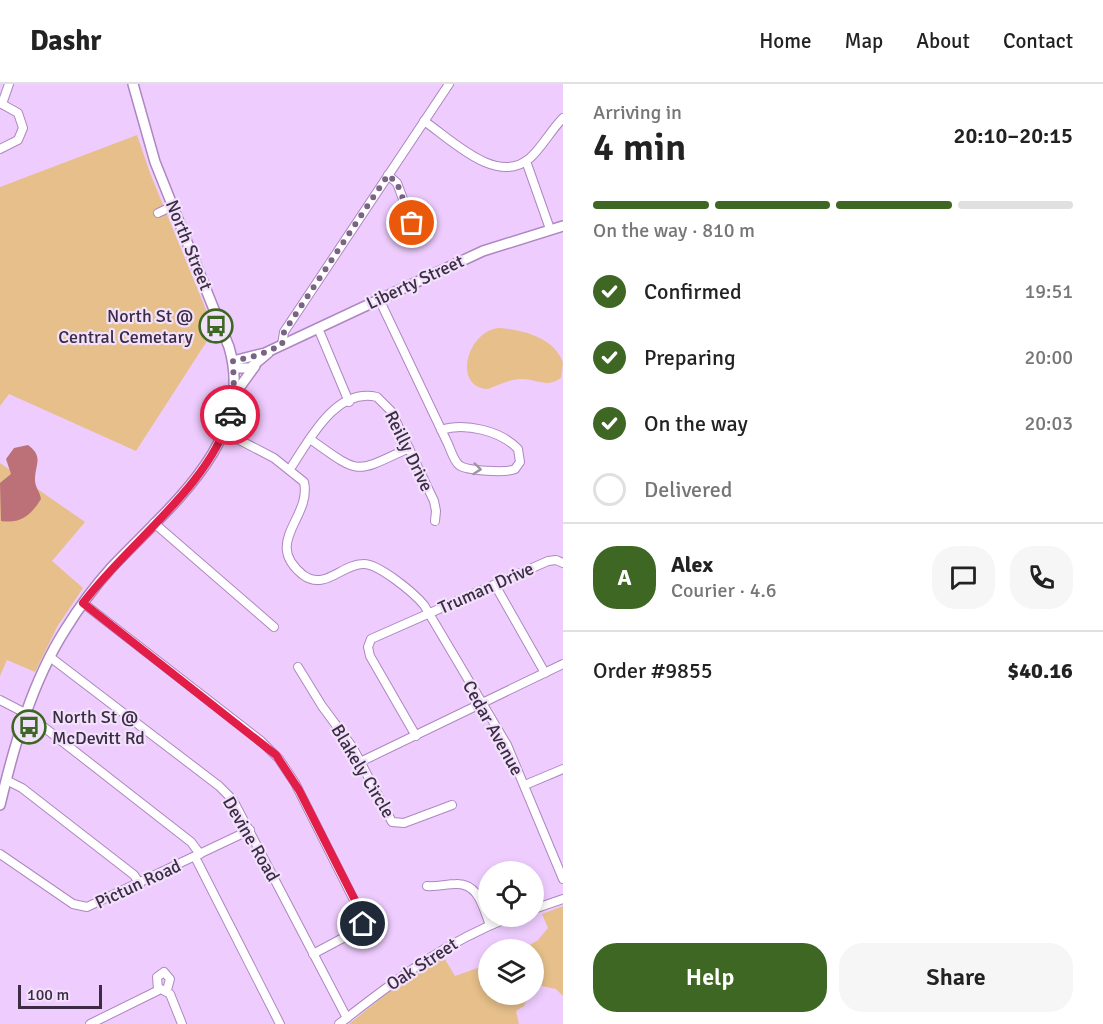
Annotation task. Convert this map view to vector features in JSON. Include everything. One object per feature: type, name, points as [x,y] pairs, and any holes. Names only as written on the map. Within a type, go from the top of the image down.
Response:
[{"type":"main road","name":"North Street","points":[[0,805],[3,785],[27,714],[50,657],[83,603],[203,469],[224,432],[234,395],[233,365],[149,145],[132,84]]},
{"type":"main road","name":"Liberty Street","points":[[233,365],[282,345],[488,248],[563,226]]},
{"type":"main road","name":"Liberty Street","points":[[234,395],[257,364],[271,350]]},
{"type":"main road","points":[[233,365],[248,369],[257,364]]},
{"type":"street","points":[[0,150],[18,140],[23,128],[18,113],[1,103],[9,84]]},
{"type":"street","points":[[282,345],[284,332],[449,84]]},
{"type":"street","points":[[424,121],[491,165],[508,166],[526,161],[563,118]]},
{"type":"street","points":[[526,161],[550,229]]},
{"type":"street","points":[[388,175],[397,183],[412,223]]},
{"type":"street","points":[[158,213],[173,206]]},
{"type":"street","points":[[379,299],[441,430],[461,467],[508,472],[515,469],[520,462],[518,449],[499,434],[451,428],[441,430]]},
{"type":"street","points":[[318,328],[348,402]]},
{"type":"street","name":"Reilly Drive","points":[[290,469],[329,413],[348,402],[370,396],[384,401],[435,505],[435,521]]},
{"type":"street","name":"Truman Drive","points":[[224,432],[256,447],[300,477],[305,489],[286,547],[287,555],[294,566],[304,575],[319,580],[359,564],[371,565],[416,597],[429,613],[548,561],[563,563]]},
{"type":"street","points":[[310,439],[344,463],[356,468],[370,466],[409,448]]},
{"type":"street","points":[[154,524],[274,627]]},
{"type":"street","points":[[495,585],[545,673]]},
{"type":"street","points":[[83,603],[261,741],[286,769],[363,918],[362,926],[358,930],[313,954]]},
{"type":"street","points":[[416,736],[370,656],[368,647],[374,637],[429,613]]},
{"type":"street","name":"Cedar Avenue","points":[[429,613],[505,741],[563,879]]},
{"type":"street","name":"Devine Road","points":[[50,657],[223,789],[236,804],[347,1018]]},
{"type":"street","points":[[360,762],[563,664]]},
{"type":"street","name":"Blakely Circle","points":[[298,667],[360,762],[386,815],[394,824],[404,823],[452,806]]},
{"type":"street","points":[[0,700],[27,714],[191,842],[280,1024]]},
{"type":"street","points":[[525,785],[563,768]]},
{"type":"street","points":[[3,785],[22,788],[134,876],[140,884]]},
{"type":"street","name":"Pictun Road","points":[[0,854],[80,907],[94,906],[250,830]]},
{"type":"street","points":[[427,886],[458,884],[468,886],[478,896]]},
{"type":"street","points":[[544,906],[563,899]]},
{"type":"street","name":"Oak Street","points":[[339,1024],[422,961],[486,927]]},
{"type":"street","points":[[90,1024],[162,990],[182,1024]]},
{"type":"shaded area","points":[[137,135],[150,173],[218,339],[207,341],[136,451],[9,394],[0,406],[0,187]]},
{"type":"shaded area","points":[[500,328],[537,336],[553,347],[563,363],[561,378],[551,383],[526,379],[516,380],[488,389],[477,386],[470,379],[467,369],[472,347],[489,331]]},
{"type":"shaded area","points":[[28,445],[36,453],[38,461],[35,483],[41,499],[33,510],[20,520],[1,521],[0,483],[11,474],[6,459],[14,448]]},
{"type":"shaded area","points":[[0,463],[85,522],[52,561],[83,588],[57,627],[35,672],[7,660],[0,676]]},
{"type":"shaded area","points":[[563,906],[563,996],[556,989],[544,986],[544,939],[539,939],[548,928],[544,913]]},
{"type":"shaded area","points":[[443,956],[455,976],[478,968],[478,1005],[524,1005],[516,1011],[519,1024],[349,1024],[395,987]]},
{"type":"way so far","points":[[230,415],[234,390],[233,361],[259,355],[282,345],[281,338],[284,332],[388,175],[397,183],[412,223]]},
{"type":"place","name":"North St @ Central Cemetary","points":[[216,326]]},
{"type":"place","name":"North St @ McDevitt Rd","points":[[29,727]]},
{"type":"route","points":[[230,415],[224,432],[203,469],[109,571],[83,603],[276,755],[303,798],[361,912],[363,924]]}]
